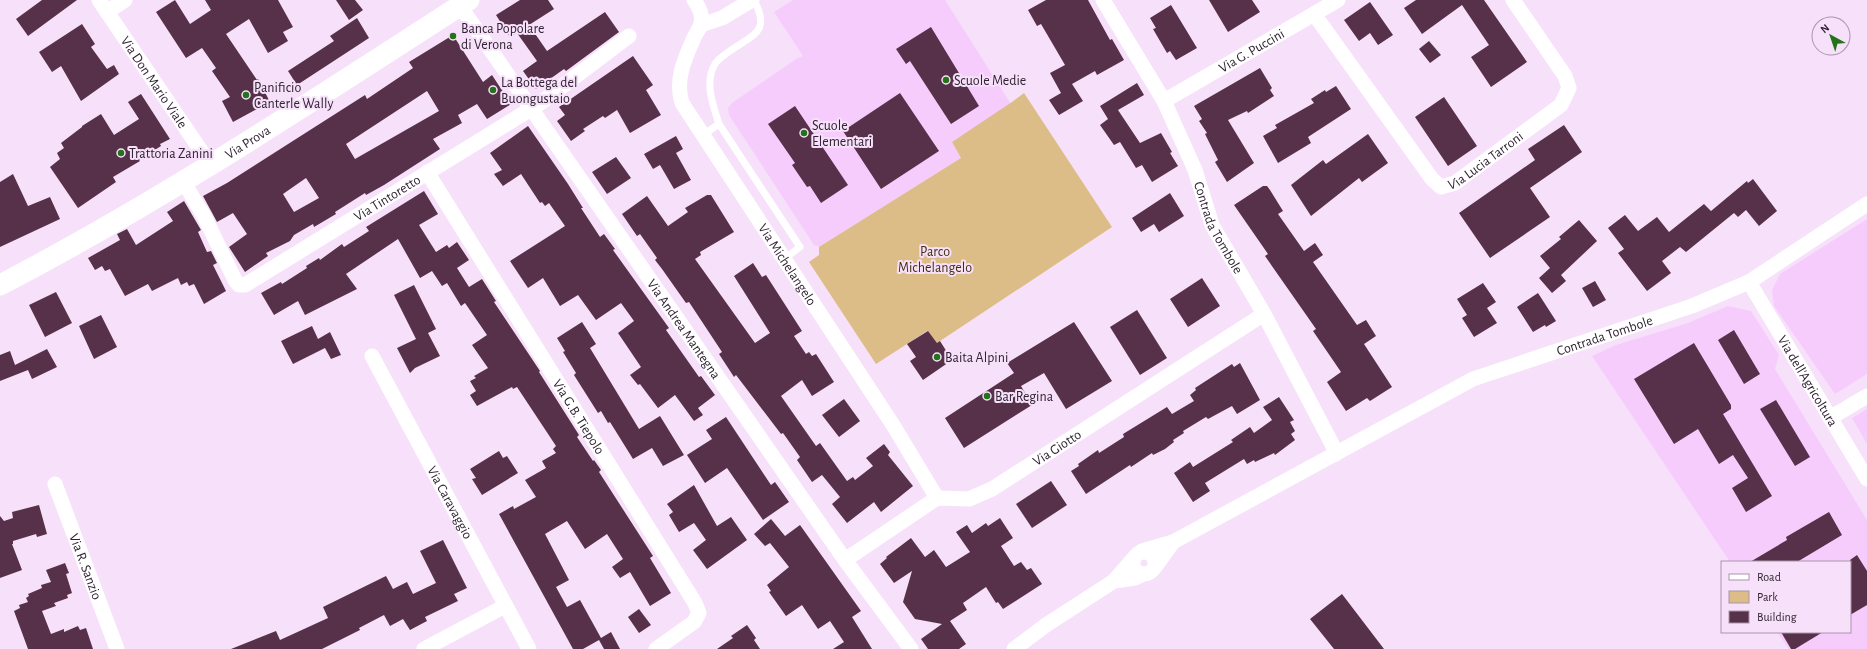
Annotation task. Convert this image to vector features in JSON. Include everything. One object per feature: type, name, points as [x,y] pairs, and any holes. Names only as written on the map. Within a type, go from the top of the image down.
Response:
[{"type":"main road","name":"Via Prova","points":[[0,286],[79,243],[183,181],[464,3]]},
{"type":"street","points":[[103,6],[125,0]]},
{"type":"street","points":[[694,0],[702,15],[701,25],[722,18],[753,0]]},
{"type":"street","name":"Contrada Tombole","points":[[1103,0],[1164,101],[1195,170],[1212,224],[1264,314],[1336,454]]},
{"type":"street","name":"Via G. Puccini","points":[[1164,101],[1338,0]]},
{"type":"street","name":"Via Lucia Tarroni","points":[[1314,14],[1432,179],[1441,187],[1455,183],[1561,105],[1569,88],[1564,76],[1513,0]]},
{"type":"street","name":"Via Andrea Mantegna","points":[[464,3],[530,110],[845,560],[911,649]]},
{"type":"street","name":"Via Don Mario Viale","points":[[103,6],[210,164]]},
{"type":"street","name":"Via Michelangelo","points":[[701,25],[693,38],[679,79],[678,92],[682,103],[893,425],[937,498]]},
{"type":"street","name":"Via Tintoretto","points":[[183,181],[204,216],[239,285],[245,285],[530,110],[628,36]]},
{"type":"street","name":"Via G.B. Tiepolo","points":[[427,172],[695,603],[699,612],[694,622],[656,649]]},
{"type":"street","name":"Contrada Tombole","points":[[1138,555],[1173,542],[1336,454],[1472,378],[1692,306],[1749,282],[1867,204]]},
{"type":"street","name":"Via dell'Agricoltura","points":[[1749,282],[1867,479]]},
{"type":"street","name":"Via Giotto","points":[[937,498],[969,499],[992,489],[1264,314]]},
{"type":"street","name":"Via Caravaggio","points":[[372,356],[528,649]]},
{"type":"street","points":[[1830,418],[1867,396]]},
{"type":"street","name":"Via R. Sanzio","points":[[55,484],[117,649]]},
{"type":"street","points":[[845,560],[937,498]]},
{"type":"street","name":"Contrada Tombole","points":[[1149,570],[1173,542]]},
{"type":"street","points":[[1014,649],[1046,625],[1114,581],[1138,555],[1152,554],[1155,560],[1149,570],[1135,578],[1114,581]]},
{"type":"street","points":[[1138,555],[1134,568],[1149,570]]},
{"type":"street","points":[[424,649],[505,606]]},
{"type":"lane","points":[[753,0],[759,9],[762,23],[753,36],[738,45],[715,64],[710,80],[710,90],[719,124],[800,247],[784,259]]},
{"type":"lane","points":[[703,135],[719,124]]},
{"type":"shaded area","points":[[793,0],[945,0],[1011,104],[952,142],[961,158],[819,247],[814,245],[729,115],[728,108],[732,103],[796,59],[803,56],[774,12]]},
{"type":"shaded area","points":[[1867,219],[1867,374],[1835,394],[1774,306],[1772,290],[1780,274]]},
{"type":"shaded area","points":[[1728,306],[1751,311],[1779,355],[1775,369],[1867,520],[1867,649],[1789,649],[1778,633],[1851,633],[1851,561],[1729,561],[1592,356],[1616,345],[1688,323]]},
{"type":"shaded area","points":[[1867,409],[1867,444],[1852,418]]},
{"type":"green space","name":"Parco Michelangelo","points":[[1024,93],[1112,227],[937,343],[927,331],[876,364],[809,262],[819,255],[819,247],[961,158],[952,142]]},
{"type":"building","points":[[42,0],[77,0],[28,36],[16,19]]},
{"type":"building","points":[[175,0],[190,24],[211,10],[205,0],[278,0],[293,27],[283,32],[288,41],[268,53],[249,19],[226,34],[257,80],[258,79],[270,102],[233,122],[222,101],[230,97],[212,71],[216,68],[202,48],[186,58],[156,12]]},
{"type":"building","points":[[336,0],[355,0],[363,10],[349,20]]},
{"type":"building","points":[[520,0],[548,0],[554,9],[529,25],[547,51],[605,12],[619,32],[566,71],[564,69],[536,89],[523,71],[537,61],[517,33],[510,37],[496,15]]},
{"type":"building","points":[[1046,0],[1088,0],[1110,40],[1112,39],[1124,60],[1097,75],[1095,71],[1072,84],[1083,101],[1059,115],[1049,100],[1061,93],[1050,73],[1065,65],[1041,24],[1037,26],[1028,10]]},
{"type":"building","points":[[1209,0],[1252,0],[1260,12],[1228,32]]},
{"type":"building","points":[[1416,0],[1484,0],[1527,62],[1491,87],[1471,57],[1489,45],[1462,5],[1422,34],[1404,8]]},
{"type":"building","points":[[1370,2],[1393,35],[1378,45],[1370,33],[1359,41],[1344,20]]},
{"type":"building","points":[[1171,5],[1197,48],[1176,60],[1170,51],[1167,53],[1153,29],[1156,28],[1150,18]]},
{"type":"building","points":[[357,18],[369,38],[297,85],[288,71],[334,41],[330,36]]},
{"type":"building","points":[[82,24],[95,44],[91,47],[107,69],[114,65],[119,74],[81,101],[61,66],[52,72],[39,52]]},
{"type":"building","points":[[931,27],[979,106],[951,124],[910,61],[906,64],[896,49]]},
{"type":"building","points":[[453,35],[483,82],[492,75],[511,104],[487,119],[477,104],[458,115],[462,123],[433,139],[440,149],[384,185],[366,195],[365,193],[335,212],[336,214],[314,227],[313,224],[294,235],[290,241],[266,253],[268,256],[245,272],[229,247],[247,234],[233,213],[217,222],[203,196],[227,183],[365,95],[367,99],[413,68],[409,62]],"holes":[[[427,91],[439,111],[355,159],[346,144]],[[306,178],[319,198],[294,212],[283,194]]]},
{"type":"building","points":[[1429,41],[1441,55],[1430,63],[1419,49]]},
{"type":"building","points":[[633,56],[653,85],[646,90],[661,115],[630,133],[617,110],[605,118],[603,116],[583,129],[585,131],[571,141],[557,121],[565,115],[559,107]]},
{"type":"building","points":[[1260,68],[1272,88],[1270,90],[1274,96],[1248,113],[1247,111],[1228,120],[1254,163],[1227,182],[1215,162],[1218,160],[1205,134],[1207,133],[1199,121],[1202,119],[1194,106]]},
{"type":"building","points":[[1137,83],[1144,95],[1118,110],[1140,143],[1161,133],[1178,166],[1152,182],[1142,165],[1136,168],[1120,142],[1114,145],[1100,125],[1108,119],[1100,106]]},
{"type":"building","points":[[1336,86],[1351,109],[1308,137],[1311,143],[1278,163],[1263,136],[1277,128],[1275,125],[1314,103],[1311,99],[1325,90],[1326,92]]},
{"type":"building","points":[[900,93],[939,151],[881,189],[843,131]]},
{"type":"building","points":[[141,94],[170,139],[160,144],[161,146],[139,160],[140,161],[113,177],[116,182],[78,208],[50,167],[60,159],[57,153],[64,148],[61,143],[82,126],[101,114],[114,135],[139,119],[128,102]]},
{"type":"building","points":[[1444,97],[1477,146],[1448,166],[1415,117]]},
{"type":"building","points":[[795,106],[848,185],[821,203],[810,186],[807,187],[792,165],[795,163],[768,124]]},
{"type":"building","points":[[1564,125],[1582,152],[1530,188],[1550,217],[1490,258],[1459,213],[1535,160],[1528,149]]},
{"type":"building","points":[[528,126],[568,184],[583,208],[581,208],[600,237],[604,234],[615,249],[613,250],[669,328],[666,330],[699,377],[701,376],[715,395],[698,408],[703,415],[694,421],[675,395],[658,408],[640,384],[638,385],[630,375],[641,367],[618,333],[634,321],[621,303],[596,320],[578,295],[560,306],[543,278],[528,288],[510,261],[565,226],[549,203],[545,206],[542,202],[540,203],[521,174],[503,186],[494,174],[502,170],[490,153]]},
{"type":"building","points":[[1368,134],[1388,163],[1362,182],[1359,178],[1311,216],[1291,185],[1323,160],[1326,164]]},
{"type":"building","points":[[676,136],[683,149],[676,153],[691,180],[674,189],[660,165],[653,169],[644,154]]},
{"type":"building","points":[[616,157],[631,178],[607,194],[592,172]]},
{"type":"building","points":[[13,174],[28,206],[50,197],[60,219],[0,247],[0,182]]},
{"type":"building","points":[[1753,179],[1777,211],[1759,226],[1746,210],[1738,217],[1734,213],[1686,252],[1680,247],[1662,261],[1671,273],[1647,291],[1618,253],[1624,249],[1608,228],[1625,215],[1638,231],[1657,217],[1669,232],[1704,204],[1711,211],[1747,181],[1748,183]]},
{"type":"building","points":[[1263,186],[1267,186],[1270,190],[1283,211],[1278,214],[1304,251],[1315,243],[1323,255],[1313,262],[1357,325],[1366,320],[1376,336],[1364,344],[1392,387],[1370,401],[1367,398],[1346,411],[1327,382],[1341,372],[1313,331],[1316,329],[1265,256],[1268,254],[1234,205]]},
{"type":"building","points":[[424,191],[438,214],[419,225],[436,252],[447,245],[449,248],[457,242],[469,260],[457,268],[469,287],[482,279],[496,301],[494,302],[540,371],[539,372],[579,435],[577,437],[601,470],[599,472],[653,556],[650,558],[671,593],[650,606],[630,572],[620,578],[612,567],[623,559],[607,534],[585,549],[567,521],[545,534],[569,580],[556,587],[567,607],[580,600],[601,638],[611,632],[620,649],[604,649],[599,640],[583,649],[573,649],[499,514],[513,506],[514,509],[536,497],[525,480],[546,468],[542,461],[556,453],[553,449],[556,446],[517,387],[513,389],[512,387],[477,406],[470,395],[476,391],[470,381],[476,378],[474,376],[488,368],[472,345],[487,335],[465,303],[461,306],[447,283],[442,286],[432,271],[420,278],[398,239],[346,274],[357,289],[305,315],[298,301],[274,315],[261,293],[281,282],[282,284],[307,268],[306,266],[319,258],[320,260],[342,244],[344,247],[369,231],[366,227]]},
{"type":"building","points":[[1170,193],[1184,216],[1159,232],[1154,224],[1141,232],[1132,218]]},
{"type":"building","points":[[707,195],[711,195],[734,232],[700,252],[701,255],[695,259],[755,343],[770,333],[734,276],[753,263],[762,277],[766,275],[802,331],[794,336],[806,354],[809,352],[812,356],[816,354],[834,382],[812,396],[802,380],[781,396],[816,446],[820,443],[847,481],[853,477],[855,480],[873,466],[866,458],[884,444],[890,452],[888,455],[913,486],[881,512],[874,502],[847,523],[832,504],[840,497],[822,475],[812,482],[797,460],[800,457],[783,433],[781,434],[736,375],[734,377],[719,354],[722,352],[689,302],[686,303],[655,260],[657,258],[640,234],[637,236],[622,214],[647,196],[668,226],[688,212],[685,208]]},
{"type":"building","points":[[184,201],[201,230],[198,232],[207,252],[211,251],[217,263],[213,265],[226,291],[204,304],[194,284],[189,286],[187,282],[181,285],[178,278],[152,291],[148,284],[125,296],[110,269],[105,271],[102,266],[95,270],[88,258],[120,240],[117,234],[127,229],[136,245],[173,221],[167,212]]},
{"type":"building","points":[[1579,220],[1597,241],[1561,275],[1566,281],[1552,293],[1539,278],[1550,268],[1540,256],[1561,239],[1559,237]]},
{"type":"building","points":[[1202,278],[1220,306],[1188,327],[1170,299]]},
{"type":"building","points":[[1595,281],[1606,300],[1593,307],[1582,288]]},
{"type":"building","points":[[1483,283],[1496,302],[1487,308],[1497,323],[1474,337],[1462,318],[1467,315],[1457,299]]},
{"type":"building","points":[[414,285],[436,329],[428,333],[440,356],[415,368],[410,373],[397,348],[416,339],[394,295]]},
{"type":"building","points":[[56,292],[72,323],[45,337],[29,305]]},
{"type":"building","points":[[1538,293],[1556,321],[1533,332],[1517,307]]},
{"type":"building","points":[[1137,310],[1167,358],[1140,375],[1110,327]]},
{"type":"building","points":[[101,315],[117,347],[94,359],[79,326]]},
{"type":"building","points":[[582,322],[596,344],[590,348],[639,429],[660,416],[684,455],[663,466],[652,448],[633,459],[610,422],[608,423],[601,411],[598,413],[574,375],[576,373],[563,352],[565,351],[557,338]]},
{"type":"building","points":[[1074,322],[1112,381],[1066,409],[1044,373],[1021,386],[1032,405],[964,448],[945,418],[1014,373],[1007,363]]},
{"type":"building","points":[[312,326],[318,339],[330,332],[341,355],[331,359],[325,348],[293,364],[281,341]]},
{"type":"building","points":[[1734,330],[1760,374],[1744,384],[1718,340]]},
{"type":"building","points":[[928,331],[937,343],[940,341],[952,360],[923,380],[910,361],[916,357],[907,344]]},
{"type":"building","points":[[1694,343],[1731,405],[1731,409],[1723,414],[1772,496],[1746,512],[1732,488],[1748,478],[1733,455],[1719,464],[1698,429],[1674,444],[1634,379]]},
{"type":"building","points":[[47,349],[57,367],[32,379],[28,370],[0,381],[0,355],[10,351],[15,365]]},
{"type":"building","points":[[1240,363],[1260,400],[1237,414],[1232,406],[1208,419],[1206,417],[1183,431],[1184,433],[1173,440],[1174,442],[1165,449],[1153,455],[1152,453],[1131,467],[1130,465],[1086,494],[1071,471],[1079,466],[1078,464],[1098,450],[1099,453],[1124,437],[1123,434],[1167,407],[1172,414],[1194,401],[1190,395],[1196,390],[1195,388],[1232,364],[1234,367]]},
{"type":"building","points":[[1279,397],[1294,420],[1290,422],[1295,431],[1291,434],[1295,440],[1275,455],[1274,453],[1247,464],[1244,459],[1205,483],[1210,491],[1193,502],[1174,473],[1190,462],[1193,467],[1233,442],[1231,440],[1250,427],[1254,433],[1272,420],[1263,407]]},
{"type":"building","points":[[844,399],[860,421],[839,437],[822,415]]},
{"type":"building","points":[[1776,400],[1810,457],[1795,466],[1760,409]]},
{"type":"building","points":[[726,417],[771,485],[775,482],[789,502],[763,520],[727,468],[705,483],[687,455],[712,439],[706,430]]},
{"type":"building","points":[[499,451],[503,458],[507,456],[518,473],[482,495],[472,479],[476,478],[470,469]]},
{"type":"building","points":[[1051,481],[1067,505],[1032,528],[1016,504]]},
{"type":"building","points":[[694,485],[717,526],[731,517],[747,540],[707,569],[693,550],[706,540],[694,523],[679,532],[669,515],[673,512],[667,504]]},
{"type":"building","points":[[39,505],[47,534],[37,537],[36,534],[13,541],[12,544],[22,570],[0,578],[0,516],[4,521],[13,518],[12,512]]},
{"type":"building","points":[[1829,512],[1842,535],[1799,561],[1752,561],[1787,540],[1786,537]]},
{"type":"building","points":[[1000,518],[1013,538],[1001,546],[1014,566],[1021,562],[1027,570],[1031,568],[1042,584],[1003,609],[998,602],[996,603],[986,587],[963,603],[967,610],[950,621],[966,644],[959,649],[928,649],[921,639],[942,624],[915,619],[903,602],[912,571],[894,583],[880,564],[887,558],[886,557],[911,538],[925,557],[934,550],[946,567],[970,552],[956,532],[967,525],[972,533],[986,523],[988,526]]},
{"type":"building","points":[[771,519],[785,536],[800,525],[861,611],[852,617],[872,649],[833,649],[844,642],[830,621],[818,629],[802,605],[786,616],[769,592],[771,591],[767,585],[789,567],[770,543],[765,546],[754,534]]},
{"type":"building","points":[[443,540],[467,588],[454,594],[458,601],[425,617],[427,621],[410,630],[403,619],[390,626],[384,615],[359,628],[360,630],[322,649],[231,649],[276,631],[280,640],[328,618],[323,607],[386,576],[393,589],[407,582],[413,594],[436,583],[420,551]]},
{"type":"building","points":[[1857,555],[1867,571],[1867,605],[1851,614],[1851,561],[1850,560]]},
{"type":"building","points":[[65,563],[69,573],[66,574],[72,593],[67,595],[68,598],[54,603],[56,606],[42,611],[51,634],[64,629],[64,632],[78,626],[80,630],[86,628],[93,649],[28,649],[14,611],[20,608],[19,605],[28,602],[26,598],[29,596],[28,594],[42,588],[41,585],[51,582],[46,570]]},
{"type":"building","points":[[1342,594],[1384,649],[1334,649],[1310,619]]},
{"type":"building","points":[[639,609],[651,625],[639,633],[628,617]]},
{"type":"building","points":[[747,625],[756,638],[754,640],[760,649],[717,649],[733,638],[731,636]]},
{"type":"building","points":[[1782,633],[1821,633],[1795,649],[1791,649]]},
{"type":"place","name":"Banca Popolare di Verona","points":[[453,36]]},
{"type":"place","name":"Scuole Medie","points":[[946,80]]},
{"type":"place","name":"La Bottega del Buongustaio","points":[[493,90]]},
{"type":"place","name":"Panificio Canterle Wally","points":[[246,95]]},
{"type":"place","name":"Scuole Elementari","points":[[804,133]]},
{"type":"place","name":"Trattoria Zanini","points":[[121,153]]},
{"type":"place","name":"Baita Alpini","points":[[937,357]]},
{"type":"place","name":"Bar Regina","points":[[987,396]]}]
